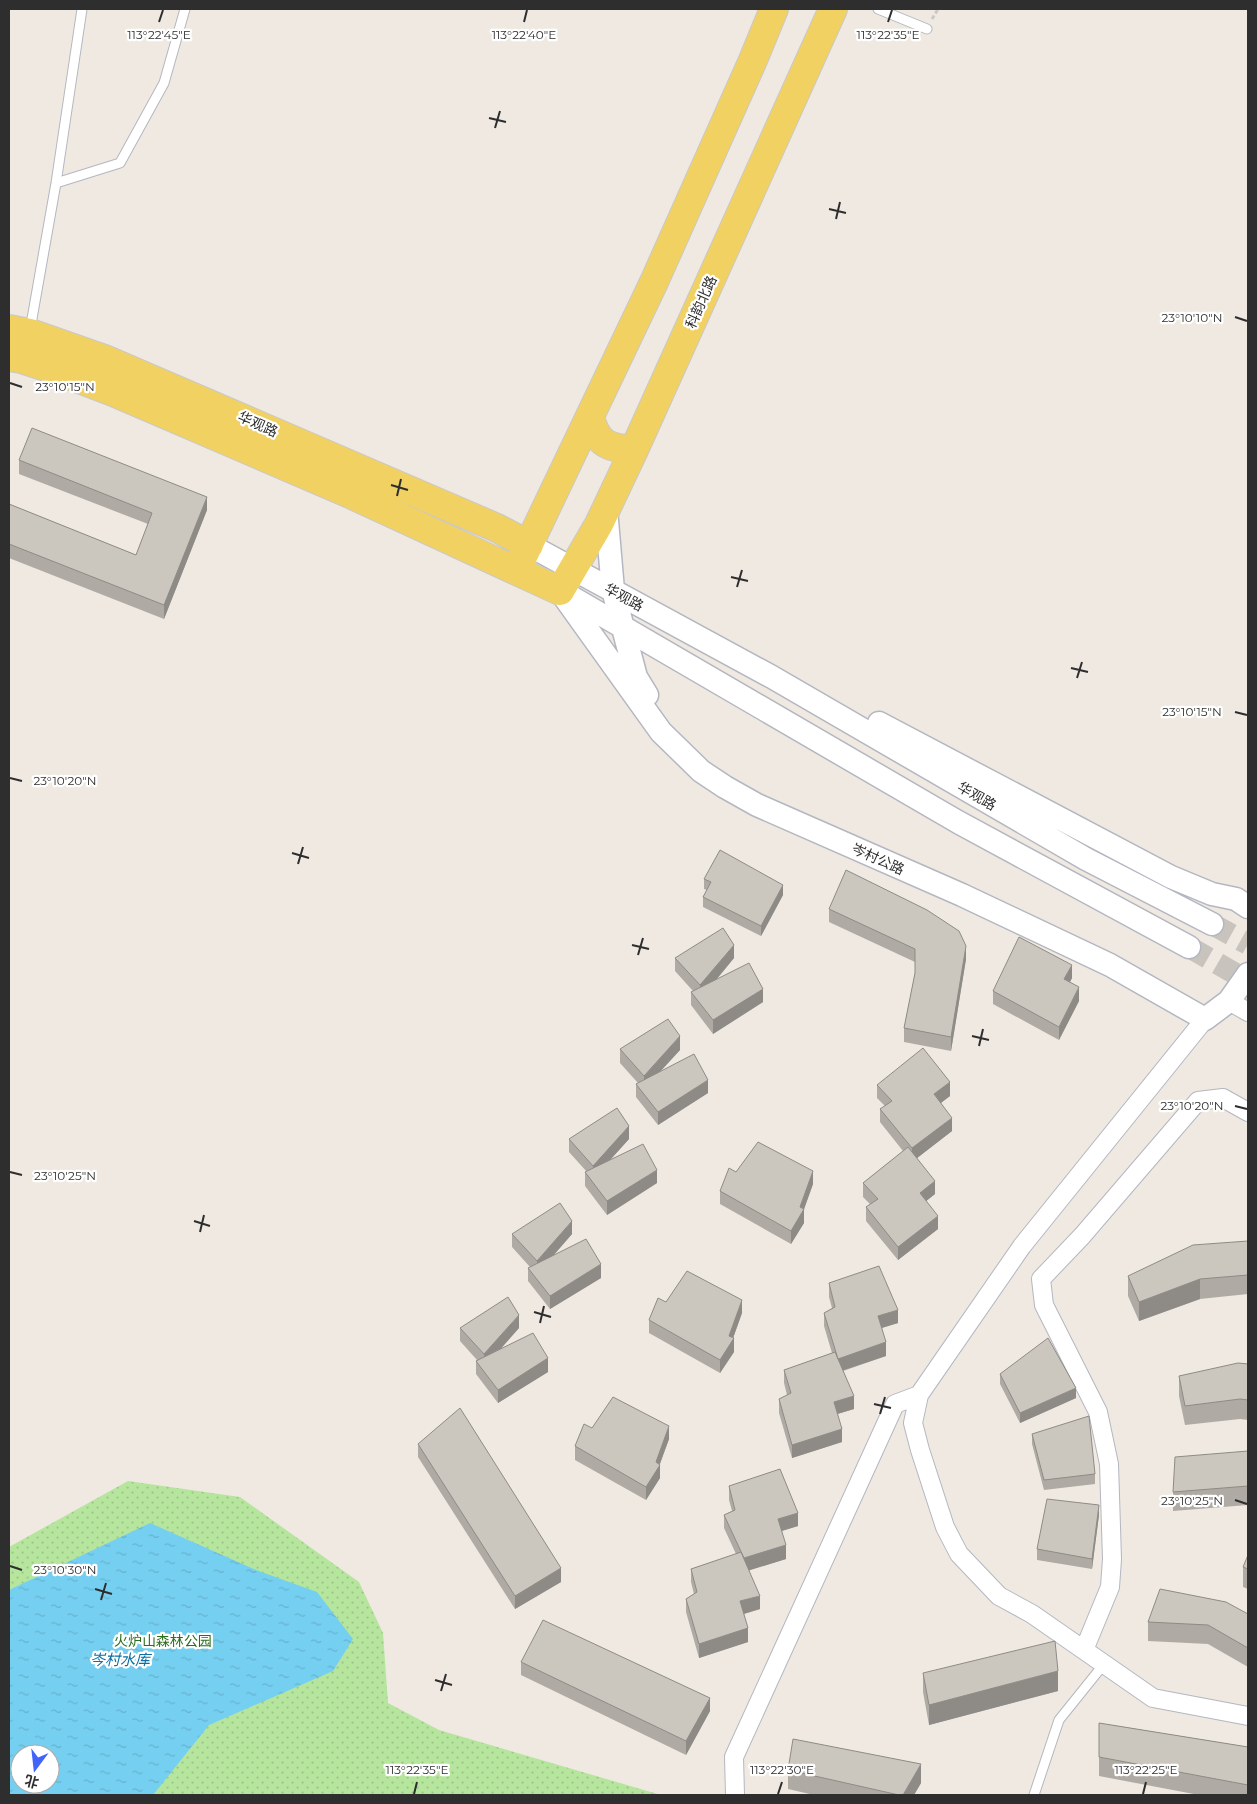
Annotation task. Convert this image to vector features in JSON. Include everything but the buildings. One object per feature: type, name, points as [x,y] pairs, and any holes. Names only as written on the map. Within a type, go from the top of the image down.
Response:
[{"type":"main road","points":[[517,570],[654,282],[774,9]]},
{"type":"main road","name":"科韵北路","points":[[567,580],[606,509],[634,450],[834,9]]},
{"type":"main road","name":"华观路","points":[[19,331],[107,360],[497,528],[529,545]]},
{"type":"main road","name":"华观路","points":[[9,357],[48,368],[113,392],[350,494],[517,570],[567,580]]},
{"type":"main road","points":[[590,417],[593,430],[599,439],[607,445],[618,449],[634,450]]},
{"type":"street","points":[[606,509],[612,590],[636,676],[672,734],[725,787]]},
{"type":"street","name":"华观路","points":[[529,545],[622,627],[958,822],[1189,947]]},
{"type":"street","name":"华观路","points":[[567,580],[612,590],[753,667],[1086,859],[1212,924]]},
{"type":"street","name":"岑村公路","points":[[567,580],[661,732],[701,771],[757,805],[962,895],[1110,965],[1205,1019]]},
{"type":"street","points":[[753,667],[807,688],[912,740],[1171,877],[1212,894],[1244,902]]},
{"type":"street","points":[[1248,974],[1229,1001],[1205,1019],[1022,1246],[919,1395],[913,1423],[945,1527],[959,1554],[1000,1596],[1032,1614],[1153,1698],[1248,1716]]},
{"type":"street","points":[[1229,1001],[1248,1012]]},
{"type":"street","points":[[1084,1650],[1110,1587],[1112,1558],[1109,1464],[1098,1412],[1044,1305],[1041,1279],[1082,1236],[1198,1101],[1223,1098],[1248,1112]]},
{"type":"street","points":[[735,1795],[734,1757],[895,1404],[919,1395]]},
{"type":"lane","points":[[19,331],[56,183],[82,9]]},
{"type":"lane","points":[[56,183],[120,163],[164,83],[185,9]]},
{"type":"lane","points":[[878,9],[927,28]]},
{"type":"lane","points":[[1034,1795],[1059,1720],[1104,1664]]},
{"type":"green space","name":"火炉山森林公园","points":[[128,1481],[240,1497],[359,1582],[383,1633],[388,1703],[439,1730],[661,1795],[9,1795],[9,1547]]},
{"type":"water","name":"岑村水库","points":[[150,1523],[256,1570],[317,1592],[353,1639],[333,1671],[209,1725],[153,1795],[9,1795],[9,1590]]},
{"type":"tunnel","points":[[1212,924],[1248,944]]},
{"type":"tunnel","points":[[1189,947],[1248,981]]}]
